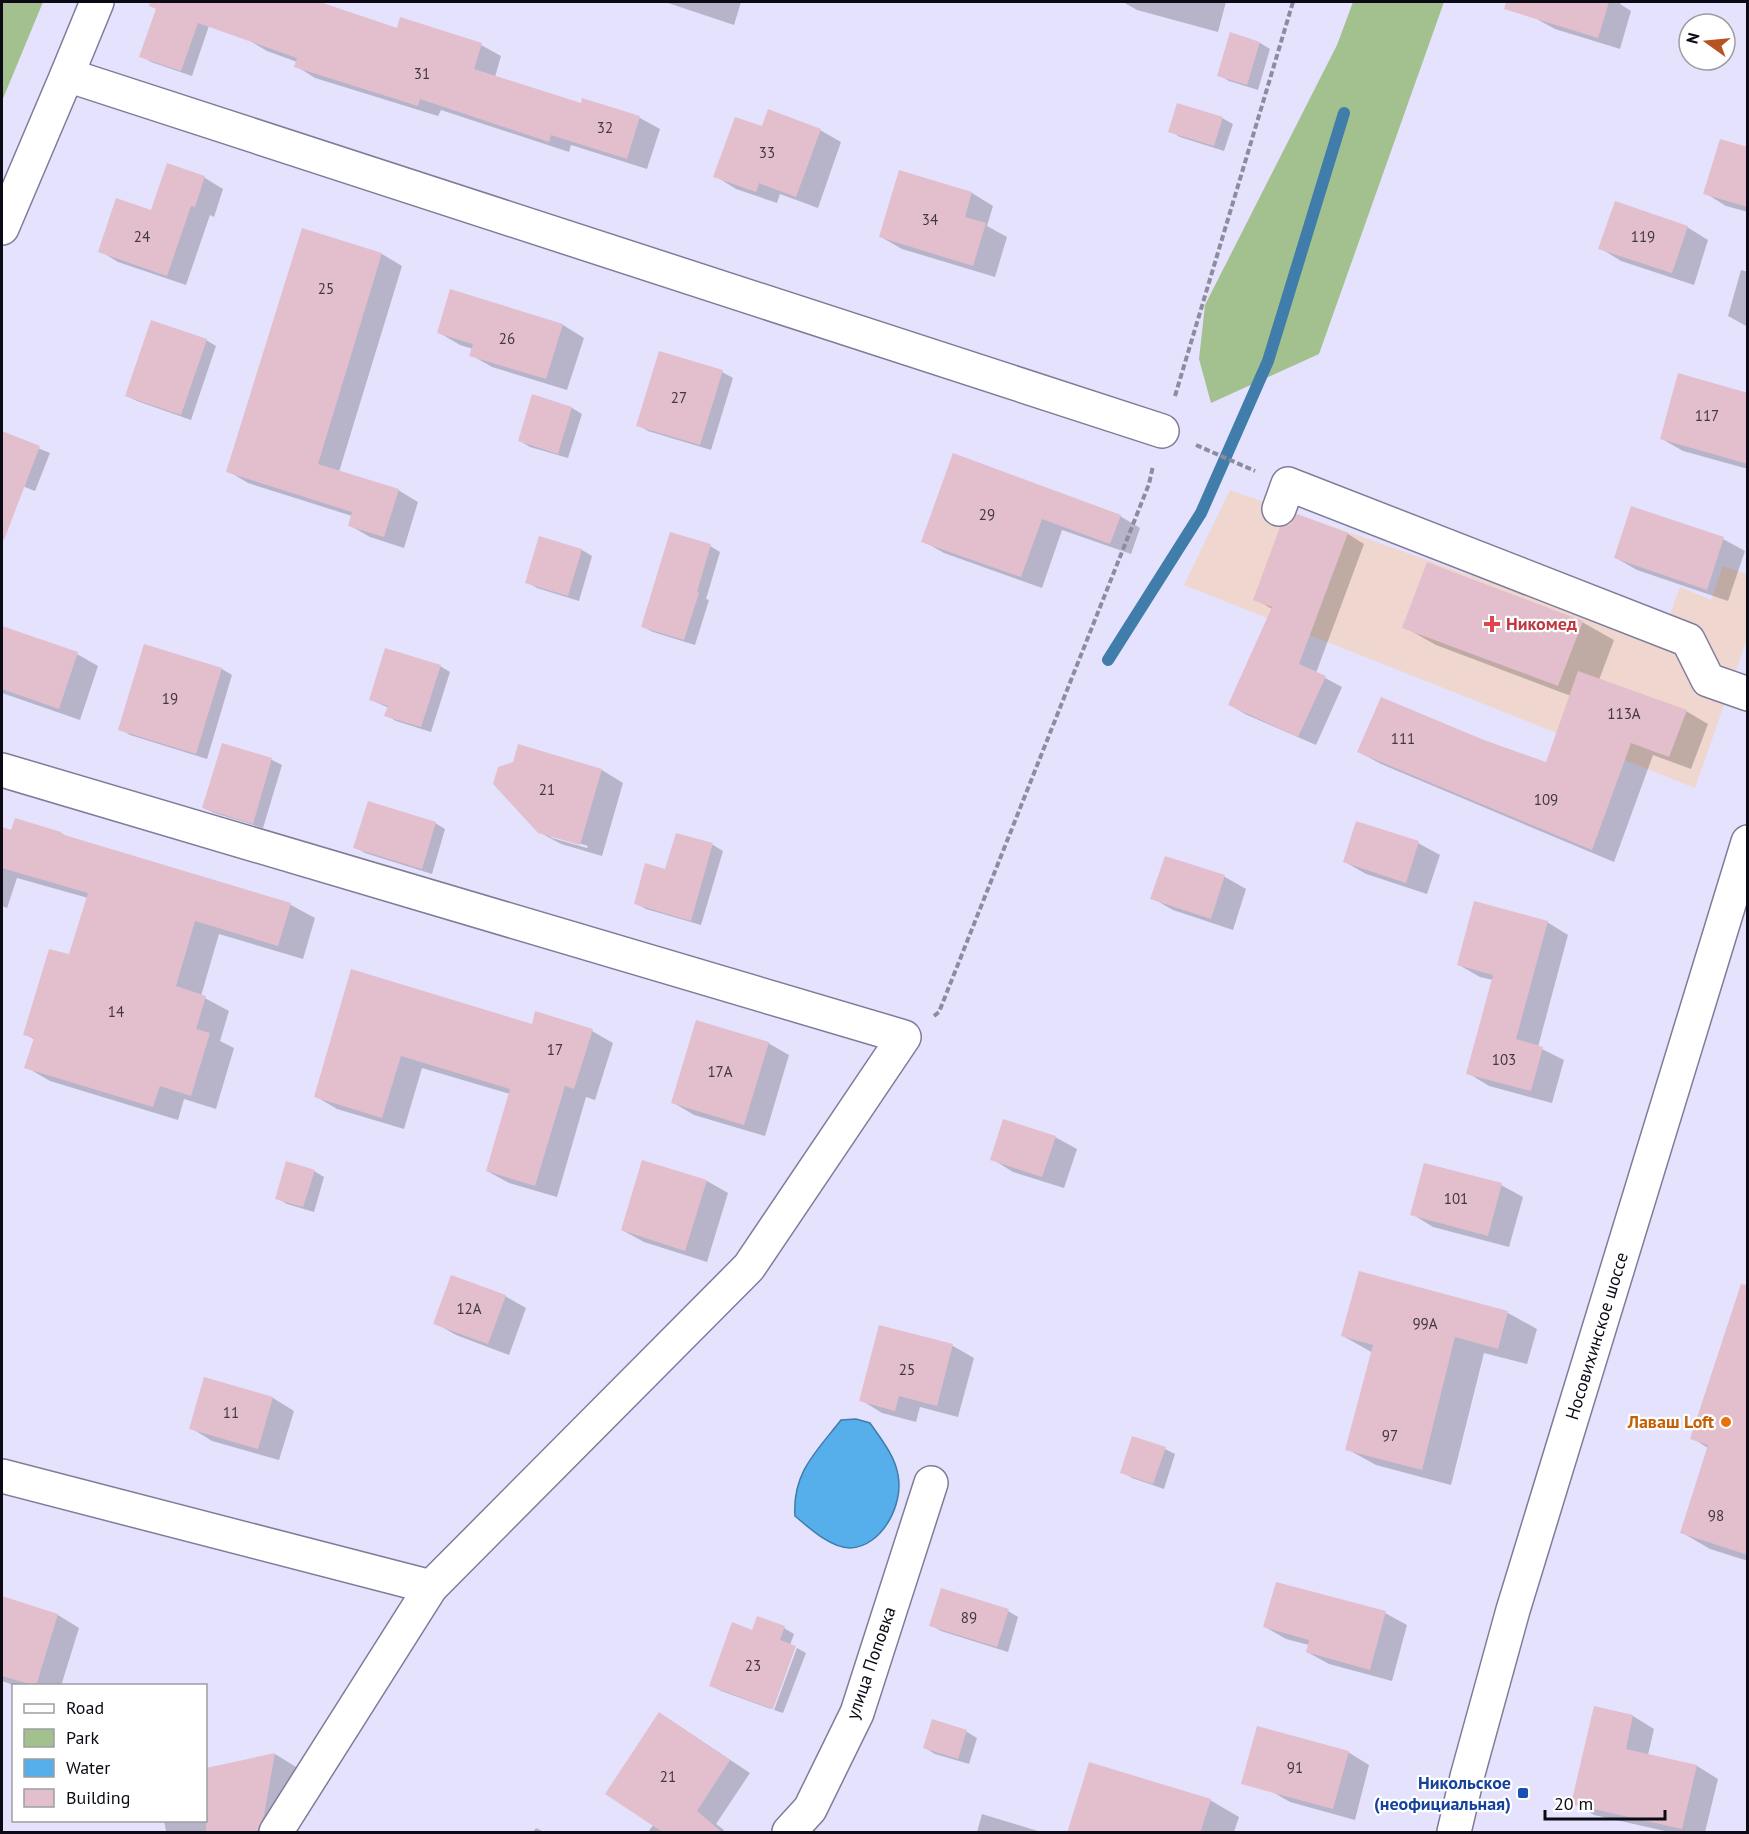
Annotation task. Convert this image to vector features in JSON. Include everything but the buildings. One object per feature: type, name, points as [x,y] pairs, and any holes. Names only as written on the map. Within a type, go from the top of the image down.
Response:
[{"type":"street","points":[[2,228],[97,2]]},
{"type":"street","points":[[67,75],[1175,436]]},
{"type":"street","points":[[1284,497],[1688,640],[1708,680],[1748,694]]},
{"type":"street","points":[[2,770],[904,1037],[749,1267],[431,1587],[276,1833]]},
{"type":"street","name":"Носовихинское шоссе","points":[[1454,1833],[1513,1610],[1748,842]]},
{"type":"street","points":[[2,1476],[431,1587]]},
{"type":"street","name":"улица Поповка","points":[[789,1833],[810,1809],[856,1713],[931,1483]]},
{"type":"path","points":[[904,1037],[939,1012],[1149,484],[1175,436],[1179,384],[1293,2]]},
{"type":"path","points":[[1175,436],[1284,497]]},
{"type":"shaded area","points":[[1230,490],[1660,643],[1680,587],[1711,600],[1723,566],[1747,574],[1747,639],[1695,788],[1184,585]]},
{"type":"green space","points":[[2,2],[43,2],[2,101]]},
{"type":"green space","points":[[1353,2],[1444,2],[1319,354],[1211,403],[1199,359],[1205,305],[1337,45]]},
{"type":"water","points":[[856,1419],[870,1423],[887,1448],[894,1461],[899,1486],[894,1511],[881,1532],[861,1546],[850,1548],[828,1541],[795,1516],[795,1501],[802,1475],[815,1453],[841,1420]]},
{"type":"waterway","points":[[1108,660],[1201,513],[1268,361],[1344,113]]},
{"type":"place","name":"Никомед","points":[[1492,624]]},
{"type":"place","name":"Лаваш Loft","points":[[1726,1422]]},
{"type":"place","name":"Никольское (неофициальная)","points":[[1523,1793]]}]
